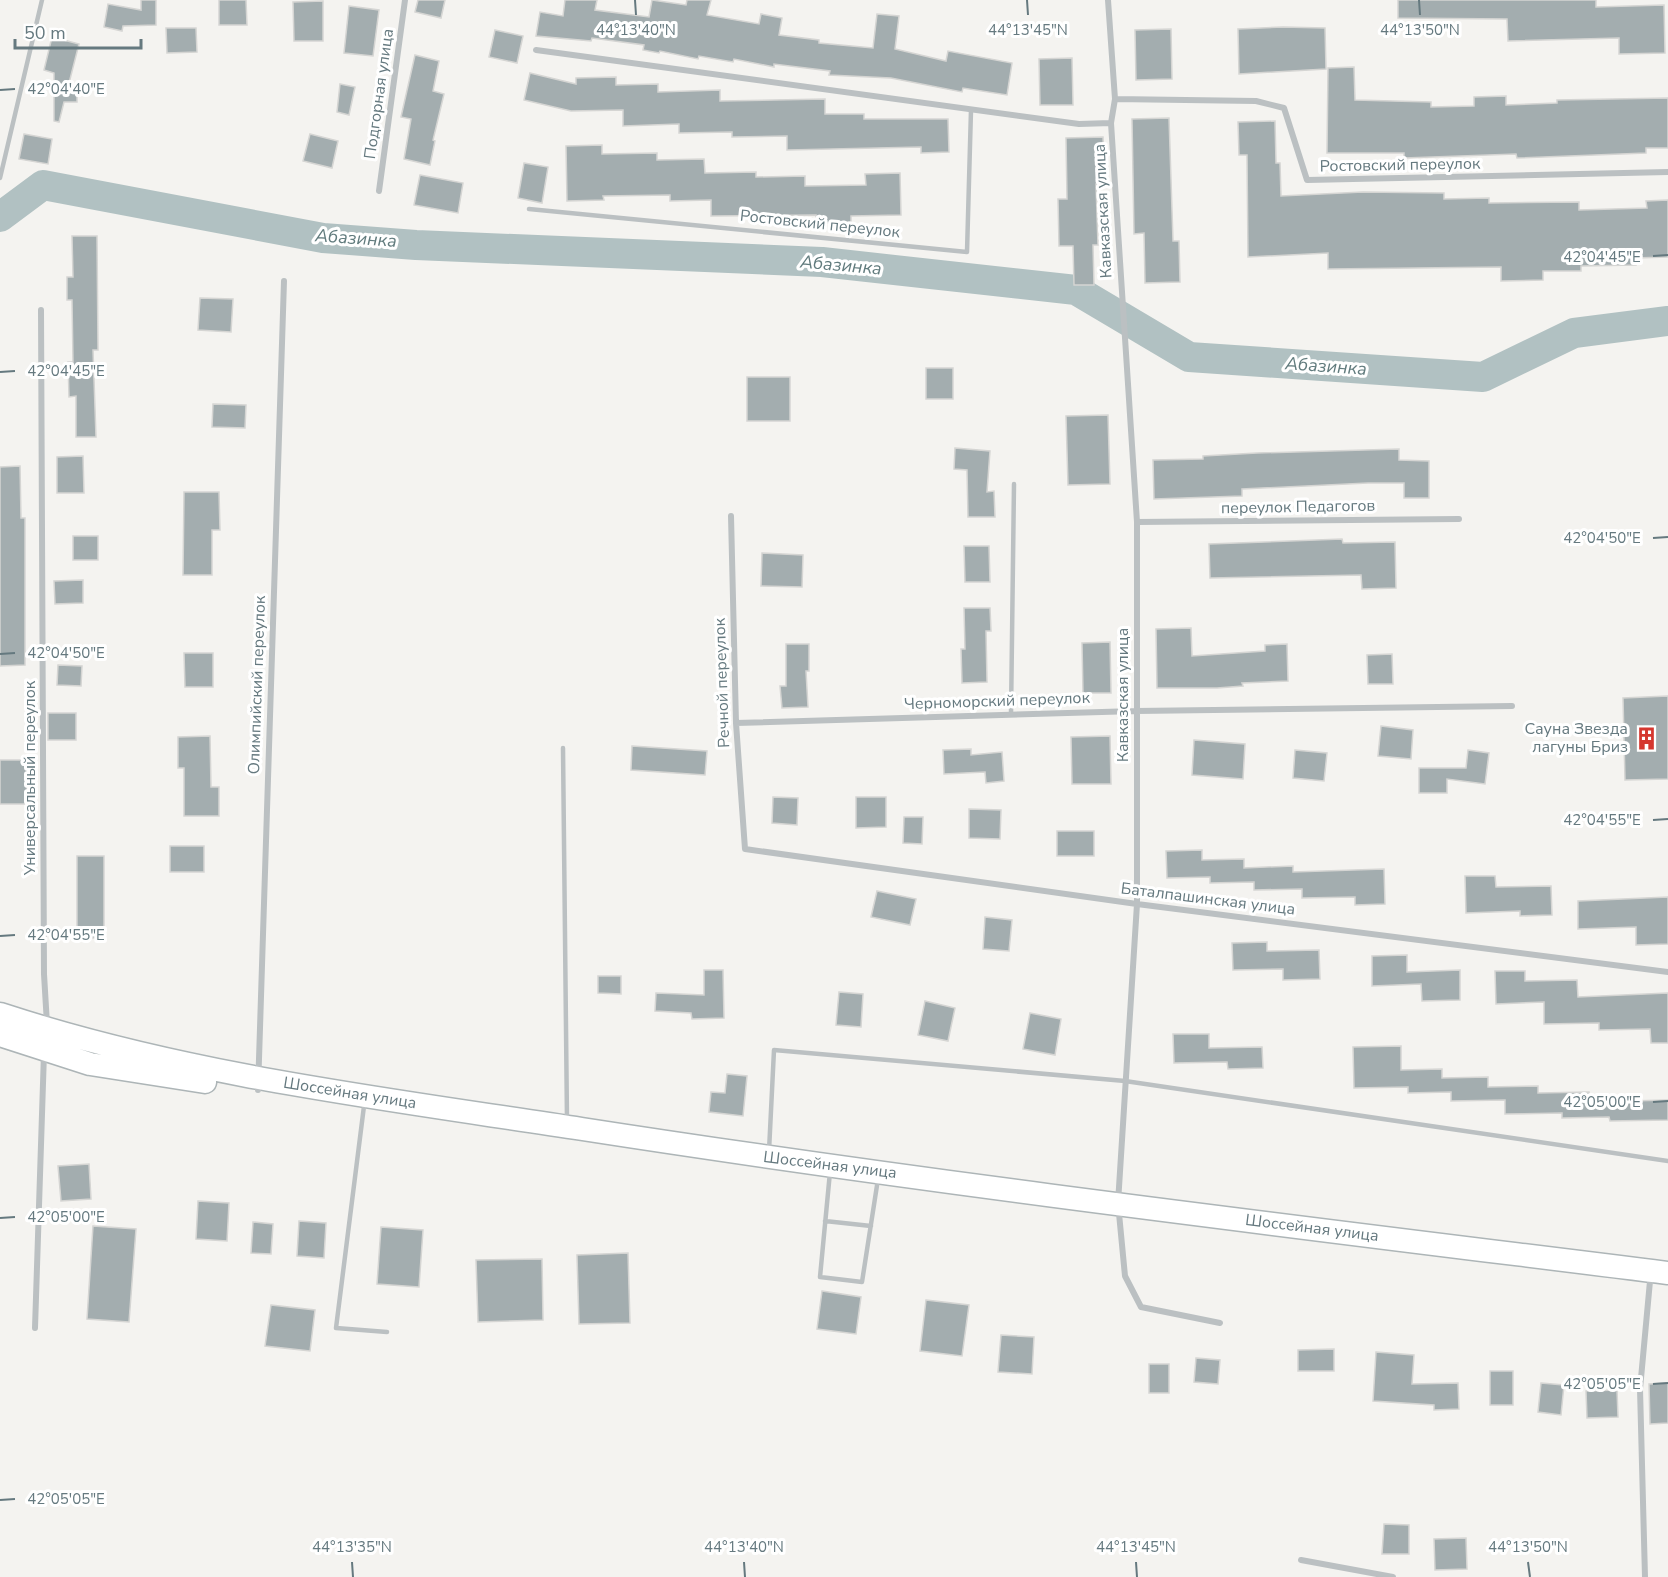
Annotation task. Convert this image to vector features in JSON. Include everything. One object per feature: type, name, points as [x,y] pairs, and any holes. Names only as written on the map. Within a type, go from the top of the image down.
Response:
[{"type":"main road","name":"Шоссейная улица","points":[[0,1014],[46,1040]]},
{"type":"main road","name":"Шоссейная улица","points":[[0,1035],[98,1045],[258,1084],[364,1106],[878,1179],[1119,1207]]},
{"type":"main road","name":"Шоссейная улица","points":[[258,1084],[1119,1207],[1662,1279]]},
{"type":"street","name":"Подгорная улица","points":[[379,191],[405,0]]},
{"type":"street","name":"Кавказская улица","points":[[1108,0],[1115,99],[1111,123],[1137,522],[1137,904],[1119,1207],[1125,1275],[1141,1307],[1220,1323]]},
{"type":"street","points":[[536,50],[1079,124],[1111,123]]},
{"type":"street","name":"Ростовский переулок","points":[[1115,99],[1256,100],[1284,108],[1307,180],[1668,172]]},
{"type":"street","name":"Олимпийский переулок","points":[[258,1084],[284,281]]},
{"type":"street","name":"Универсальный переулок","points":[[35,1328],[46,1040],[41,310]]},
{"type":"street","name":"Речной переулок","points":[[731,516],[735,723],[745,849]]},
{"type":"street","name":"переулок Педагогов","points":[[1137,522],[1459,519]]},
{"type":"street","name":"Черноморский переулок","points":[[735,723],[1137,711],[1512,706]]},
{"type":"street","name":"Баталпашинская улица","points":[[745,849],[1137,904],[1668,972]]},
{"type":"street","points":[[1645,1577],[1641,1389],[1662,1279]]},
{"type":"street","points":[[1301,1560],[1393,1577]]},
{"type":"lane","points":[[0,178],[42,0]]},
{"type":"lane","name":"Ростовский переулок","points":[[529,209],[968,252],[970,110]]},
{"type":"lane","points":[[1011,714],[1014,484]]},
{"type":"lane","points":[[563,748],[567,1127]]},
{"type":"lane","points":[[768,1158],[774,1050],[1125,1081],[1668,1161]]},
{"type":"lane","points":[[364,1106],[336,1328],[387,1332]]},
{"type":"lane","points":[[830,1172],[820,1277],[862,1282],[878,1179]]},
{"type":"lane","points":[[825,1221],[871,1226]]},
{"type":"building","points":[[141,0],[156,0],[156,25],[123,26],[122,31],[104,27],[108,4],[141,10]]},
{"type":"building","points":[[219,0],[246,0],[247,25],[219,25]]},
{"type":"building","points":[[418,0],[445,0],[441,18],[415,12]]},
{"type":"building","points":[[565,0],[597,0],[595,10],[649,17],[652,0],[686,5],[687,0],[711,0],[707,15],[759,24],[761,14],[782,18],[779,35],[819,40],[819,43],[873,48],[877,14],[899,16],[895,49],[946,61],[948,51],[1012,63],[1007,95],[963,88],[962,92],[891,78],[829,75],[830,71],[774,64],[774,67],[734,59],[733,62],[699,56],[698,59],[643,50],[644,45],[592,38],[591,41],[536,36],[540,12],[563,16]]},
{"type":"building","points":[[1398,0],[1596,0],[1596,7],[1664,5],[1665,53],[1619,54],[1619,38],[1508,41],[1507,19],[1398,18]]},
{"type":"building","points":[[323,1],[323,41],[294,41],[293,2]]},
{"type":"building","points":[[349,6],[379,10],[373,56],[344,53]]},
{"type":"building","points":[[166,28],[196,28],[197,52],[167,53]]},
{"type":"building","points":[[1325,28],[1326,69],[1239,74],[1238,29]]},
{"type":"building","points":[[1171,29],[1172,79],[1136,80],[1135,30]]},
{"type":"building","points":[[495,30],[523,36],[517,63],[489,57]]},
{"type":"building","points":[[52,37],[79,44],[68,87],[77,87],[77,102],[64,102],[59,122],[54,121],[54,73],[44,70]]},
{"type":"building","points":[[415,55],[439,61],[433,91],[444,94],[433,140],[435,141],[430,165],[404,159],[411,119],[401,117]]},
{"type":"building","points":[[1072,58],[1073,105],[1040,105],[1039,59]]},
{"type":"building","points":[[1354,67],[1355,100],[1431,102],[1431,107],[1474,106],[1474,97],[1506,96],[1506,105],[1557,103],[1557,100],[1668,98],[1668,148],[1646,148],[1646,153],[1517,158],[1516,154],[1404,158],[1404,153],[1327,153],[1328,68]]},
{"type":"building","points":[[530,73],[576,84],[576,78],[616,77],[616,85],[658,84],[658,92],[720,90],[720,101],[825,99],[825,114],[864,114],[864,119],[948,119],[949,152],[921,153],[921,147],[787,150],[787,136],[732,137],[732,132],[679,133],[679,124],[623,126],[623,110],[571,111],[524,100]]},
{"type":"building","points":[[340,84],[355,87],[349,115],[337,112]]},
{"type":"building","points":[[1169,118],[1173,241],[1179,241],[1180,282],[1145,283],[1144,233],[1134,234],[1132,119]]},
{"type":"building","points":[[1275,121],[1276,163],[1280,163],[1281,196],[1363,192],[1444,193],[1444,199],[1489,198],[1489,203],[1579,202],[1579,210],[1647,208],[1646,201],[1668,200],[1668,257],[1635,258],[1636,265],[1581,266],[1581,271],[1543,271],[1543,280],[1501,281],[1501,267],[1328,269],[1328,253],[1248,257],[1247,155],[1239,155],[1238,122]]},
{"type":"building","points":[[24,134],[52,139],[48,164],[19,159]]},
{"type":"building","points":[[310,134],[338,141],[332,168],[303,161]]},
{"type":"building","points":[[1103,137],[1105,184],[1096,184],[1098,245],[1093,245],[1094,285],[1074,285],[1073,246],[1059,246],[1058,199],[1067,199],[1066,138]]},
{"type":"building","points":[[602,145],[602,154],[657,153],[657,160],[704,159],[705,173],[756,172],[756,177],[805,176],[805,186],[866,185],[865,174],[900,173],[901,215],[851,216],[851,222],[816,223],[816,215],[711,216],[711,200],[670,201],[670,195],[603,196],[604,200],[567,201],[566,146]]},
{"type":"building","points":[[524,163],[548,167],[542,203],[518,198]]},
{"type":"building","points":[[420,175],[463,183],[458,213],[414,205]]},
{"type":"building","points":[[72,236],[97,236],[98,350],[93,350],[96,437],[76,437],[76,396],[69,397],[68,362],[73,362],[72,300],[67,300],[67,277],[73,277]]},
{"type":"building","points":[[200,298],[233,299],[231,332],[198,330]]},
{"type":"building","points":[[926,368],[953,368],[953,399],[926,399]]},
{"type":"building","points":[[747,377],[790,377],[790,421],[747,421]]},
{"type":"building","points":[[213,404],[246,405],[245,428],[212,427]]},
{"type":"building","points":[[1108,415],[1110,484],[1068,485],[1066,416]]},
{"type":"building","points":[[955,448],[990,451],[987,492],[994,491],[995,517],[968,517],[967,470],[954,469]]},
{"type":"building","points":[[1399,449],[1399,460],[1429,461],[1429,498],[1404,498],[1404,483],[1368,483],[1242,489],[1242,496],[1154,499],[1153,460],[1203,459],[1203,456],[1257,453]]},
{"type":"building","points":[[83,456],[84,493],[57,493],[57,457]]},
{"type":"building","points":[[20,466],[21,518],[25,518],[25,665],[0,666],[0,467]]},
{"type":"building","points":[[184,492],[219,492],[220,530],[212,530],[212,575],[183,575]]},
{"type":"building","points":[[73,536],[98,536],[98,560],[73,560]]},
{"type":"building","points":[[1342,539],[1343,543],[1395,542],[1396,588],[1362,589],[1361,575],[1210,578],[1209,544]]},
{"type":"building","points":[[964,546],[989,546],[990,582],[965,582]]},
{"type":"building","points":[[762,553],[803,555],[802,587],[761,586]]},
{"type":"building","points":[[83,580],[83,603],[55,604],[54,581]]},
{"type":"building","points":[[964,608],[990,608],[991,631],[986,631],[987,682],[962,683],[961,649],[965,649]]},
{"type":"building","points":[[1191,628],[1192,656],[1265,651],[1265,645],[1287,644],[1288,681],[1242,683],[1243,686],[1217,688],[1157,688],[1156,629]]},
{"type":"building","points":[[1110,642],[1111,693],[1083,693],[1082,643]]},
{"type":"building","points":[[786,644],[809,644],[809,671],[806,671],[808,707],[782,708],[780,686],[786,686]]},
{"type":"building","points":[[184,653],[213,653],[213,687],[185,687]]},
{"type":"building","points":[[1392,654],[1393,684],[1368,684],[1367,655]]},
{"type":"building","points":[[58,665],[82,666],[81,686],[57,685]]},
{"type":"building","name":"Сауна Звезда лагуны Бриз","points":[[1668,696],[1668,779],[1625,780],[1623,698]]},
{"type":"building","points":[[48,713],[76,713],[76,740],[48,740]]},
{"type":"building","points":[[1381,726],[1413,730],[1411,759],[1378,756]]},
{"type":"building","points":[[210,736],[211,787],[219,787],[219,816],[184,816],[184,768],[178,768],[178,737]]},
{"type":"building","points":[[1110,736],[1111,784],[1072,784],[1071,737]]},
{"type":"building","points":[[1194,740],[1245,744],[1243,779],[1192,775]]},
{"type":"building","points":[[632,746],[707,751],[705,775],[631,770]]},
{"type":"building","points":[[971,749],[971,755],[1002,752],[1004,781],[986,783],[985,772],[944,774],[943,750]]},
{"type":"building","points":[[1295,750],[1327,753],[1324,781],[1293,778]]},
{"type":"building","points":[[1468,750],[1489,753],[1485,784],[1447,779],[1447,793],[1419,793],[1419,768],[1466,768]]},
{"type":"building","points":[[0,760],[27,760],[27,804],[0,804]]},
{"type":"building","points":[[773,797],[798,798],[797,825],[772,823]]},
{"type":"building","points":[[856,797],[886,797],[886,827],[856,828]]},
{"type":"building","points":[[969,809],[1001,810],[1000,839],[969,838]]},
{"type":"building","points":[[904,817],[923,817],[922,844],[903,843]]},
{"type":"building","points":[[1057,831],[1094,831],[1094,856],[1057,856]]},
{"type":"building","points":[[170,846],[204,846],[204,872],[170,872]]},
{"type":"building","points":[[1202,850],[1202,860],[1244,859],[1244,868],[1293,866],[1293,872],[1384,869],[1385,904],[1355,905],[1355,897],[1302,898],[1302,889],[1254,890],[1254,882],[1210,883],[1210,877],[1167,878],[1166,851]]},
{"type":"building","points":[[77,856],[104,856],[104,938],[77,938]]},
{"type":"building","points":[[1465,876],[1495,876],[1496,887],[1551,886],[1552,915],[1520,916],[1520,911],[1466,913]]},
{"type":"building","points":[[877,891],[916,899],[910,925],[871,917]]},
{"type":"building","points":[[1668,897],[1668,944],[1636,945],[1636,927],[1578,929],[1578,901]]},
{"type":"building","points":[[985,917],[1012,920],[1009,951],[983,949]]},
{"type":"building","points":[[1267,942],[1267,951],[1319,950],[1320,979],[1283,980],[1283,969],[1233,970],[1232,943]]},
{"type":"building","points":[[1407,955],[1407,972],[1460,970],[1460,1000],[1422,1001],[1421,984],[1372,986],[1372,956]]},
{"type":"building","points":[[704,970],[723,970],[724,1018],[692,1019],[691,1013],[655,1011],[656,993],[704,995]]},
{"type":"building","points":[[1495,971],[1525,971],[1525,981],[1577,980],[1578,997],[1668,993],[1668,1043],[1651,1043],[1650,1029],[1599,1030],[1599,1023],[1544,1024],[1544,1002],[1496,1004]]},
{"type":"building","points":[[598,976],[621,976],[621,994],[598,993]]},
{"type":"building","points":[[839,992],[863,994],[861,1027],[836,1025]]},
{"type":"building","points":[[925,1001],[955,1008],[948,1041],[918,1035]]},
{"type":"building","points":[[1030,1013],[1061,1019],[1055,1055],[1023,1049]]},
{"type":"building","points":[[1173,1034],[1209,1034],[1209,1048],[1262,1047],[1263,1068],[1228,1069],[1227,1062],[1174,1063]]},
{"type":"building","points":[[1401,1046],[1401,1070],[1442,1069],[1442,1078],[1488,1077],[1488,1087],[1538,1086],[1538,1093],[1589,1092],[1590,1102],[1668,1100],[1668,1120],[1610,1121],[1609,1117],[1562,1118],[1562,1113],[1505,1114],[1505,1100],[1451,1101],[1451,1092],[1408,1093],[1408,1087],[1354,1088],[1353,1047]]},
{"type":"building","points":[[727,1074],[747,1076],[743,1116],[709,1112],[711,1092],[725,1093]]},
{"type":"building","points":[[89,1164],[91,1199],[61,1201],[58,1166]]},
{"type":"building","points":[[198,1201],[229,1203],[227,1241],[196,1239]]},
{"type":"building","points":[[299,1221],[326,1223],[324,1258],[297,1256]]},
{"type":"building","points":[[253,1222],[273,1224],[271,1254],[251,1253]]},
{"type":"building","points":[[93,1226],[136,1229],[129,1322],[87,1319]]},
{"type":"building","points":[[381,1227],[423,1230],[419,1287],[377,1284]]},
{"type":"building","points":[[628,1253],[630,1323],[579,1324],[577,1255]]},
{"type":"building","points":[[542,1259],[543,1320],[478,1322],[476,1260]]},
{"type":"building","points":[[822,1291],[861,1297],[856,1334],[817,1329]]},
{"type":"building","points":[[926,1300],[969,1305],[962,1356],[920,1351]]},
{"type":"building","points":[[271,1305],[315,1310],[310,1351],[265,1346]]},
{"type":"building","points":[[1001,1335],[1034,1337],[1032,1374],[998,1372]]},
{"type":"building","points":[[1334,1349],[1334,1371],[1298,1371],[1298,1350]]},
{"type":"building","points":[[1376,1352],[1414,1355],[1412,1384],[1458,1383],[1459,1409],[1434,1410],[1434,1405],[1373,1401]]},
{"type":"building","points":[[1196,1358],[1220,1360],[1218,1384],[1194,1382]]},
{"type":"building","points":[[1149,1364],[1169,1364],[1169,1393],[1149,1393]]},
{"type":"building","points":[[1490,1371],[1513,1371],[1513,1405],[1490,1405]]},
{"type":"building","points":[[1541,1383],[1564,1385],[1561,1415],[1538,1412]]},
{"type":"building","points":[[1668,1383],[1668,1423],[1650,1424],[1649,1384]]},
{"type":"building","points":[[1617,1390],[1618,1417],[1587,1418],[1586,1391]]},
{"type":"building","points":[[1384,1524],[1409,1525],[1409,1554],[1382,1554]]},
{"type":"building","points":[[1466,1538],[1467,1569],[1435,1570],[1434,1539]]},
{"type":"waterway","name":"Абазинка","points":[[0,217],[43,185],[323,238],[416,245],[822,262],[1076,290],[1189,357],[1483,377],[1574,333],[1668,321]]},
{"type":"place","name":"Сауна Звезда лагуны Бриз","points":[[1646,738]]}]
